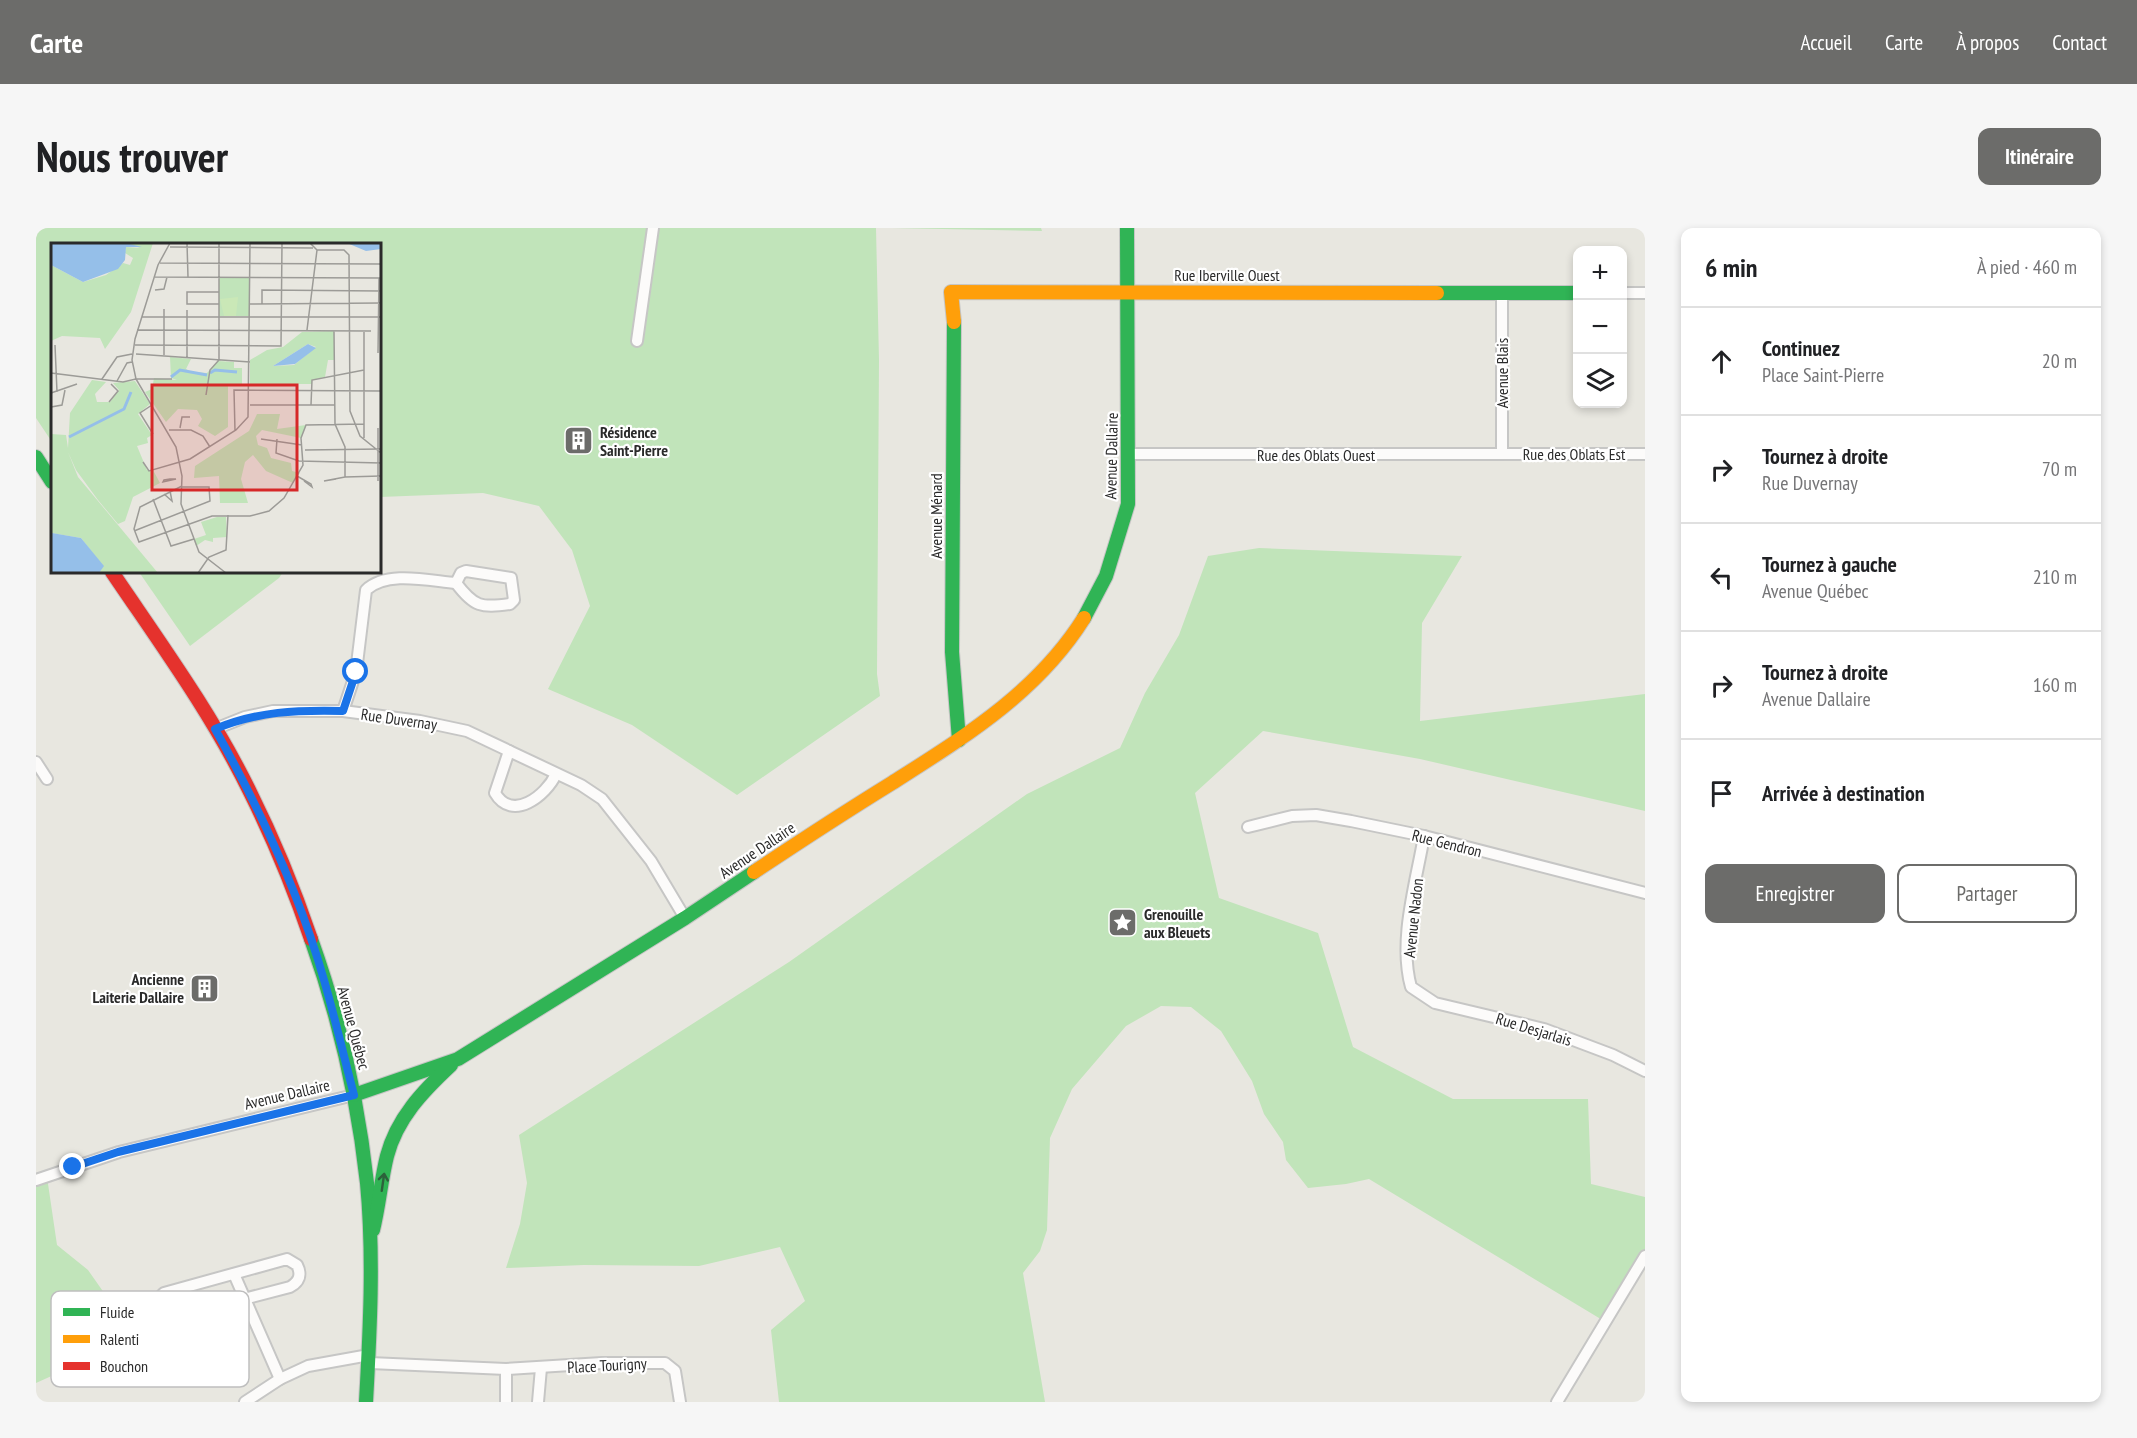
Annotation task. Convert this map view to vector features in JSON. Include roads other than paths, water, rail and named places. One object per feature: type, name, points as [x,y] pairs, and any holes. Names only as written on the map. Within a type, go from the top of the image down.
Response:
[{"type":"street","points":[[637,341],[653,228]]},
{"type":"street","name":"Avenue Dallaire","points":[[36,1180],[118,1152],[354,1095],[458,1059],[685,918],[959,740],[1021,695],[1062,654],[1086,617],[1103,582],[1122,532],[1128,504],[1129,454],[1126,365],[1127,228]]},
{"type":"street","name":"Rue Iberville Ouest","points":[[951,292],[1573,293]]},
{"type":"street","name":"Avenue Ménard","points":[[951,292],[954,326],[952,663],[959,740]]},
{"type":"street","name":"Avenue Blais","points":[[1502,293],[1502,454]]},
{"type":"street","points":[[1627,293],[1645,293]]},
{"type":"street","name":"Rue des Oblats Ouest","points":[[1129,454],[1502,454]]},
{"type":"street","name":"Rue des Oblats Est","points":[[1502,454],[1645,454]]},
{"type":"street","points":[[36,457],[51,480]]},
{"type":"street","points":[[466,571],[503,575],[511,578],[514,600],[510,604],[500,606],[477,604],[467,598],[456,583],[460,573],[466,571]]},
{"type":"street","name":"Avenue Québec","points":[[113,573],[215,729],[255,801],[305,924],[324,979],[354,1095],[370,1239],[370,1359],[366,1402]]},
{"type":"street","points":[[343,711],[356,672],[366,590],[373,584],[387,580],[456,583]]},
{"type":"street","name":"Rue Duvernay","points":[[215,729],[245,717],[273,711],[343,711],[467,731],[595,794],[616,814],[651,861],[685,918]]},
{"type":"street","points":[[509,751],[495,793],[500,801],[508,805],[525,805],[544,792],[556,774]]},
{"type":"street","points":[[36,762],[47,779]]},
{"type":"street","name":"Rue Gendron","points":[[1248,827],[1278,818],[1316,815],[1424,836],[1645,893]]},
{"type":"street","name":"Avenue Nadon","points":[[1422,994],[1412,987],[1408,946],[1424,836]]},
{"type":"street","name":"Rue Desjarlais","points":[[1422,994],[1435,1003],[1544,1029],[1613,1055],[1645,1071]]},
{"type":"street","points":[[370,1239],[380,1206],[387,1155],[398,1126],[412,1102],[458,1059]]},
{"type":"street","points":[[1557,1402],[1645,1256]]},
{"type":"street","points":[[171,1291],[283,1260],[294,1262],[299,1269],[299,1278],[294,1285],[249,1299]]},
{"type":"street","points":[[234,1274],[241,1291]]},
{"type":"street","points":[[249,1309],[280,1379]]},
{"type":"street","name":"Place Tourigny","points":[[245,1402],[280,1379],[308,1366],[370,1359],[506,1369],[602,1363],[664,1363],[675,1371],[680,1402]]},
{"type":"street","points":[[538,1402],[541,1368]]},
{"type":"street","points":[[506,1369],[506,1402]]},
{"type":"place","name":"Résidence Saint-Pierre","points":[[579,441]]},
{"type":"place","name":"Grenouille aux Bleuets","points":[[1123,923]]},
{"type":"place","name":"Ancienne Laiterie Dallaire","points":[[205,988]]}]
